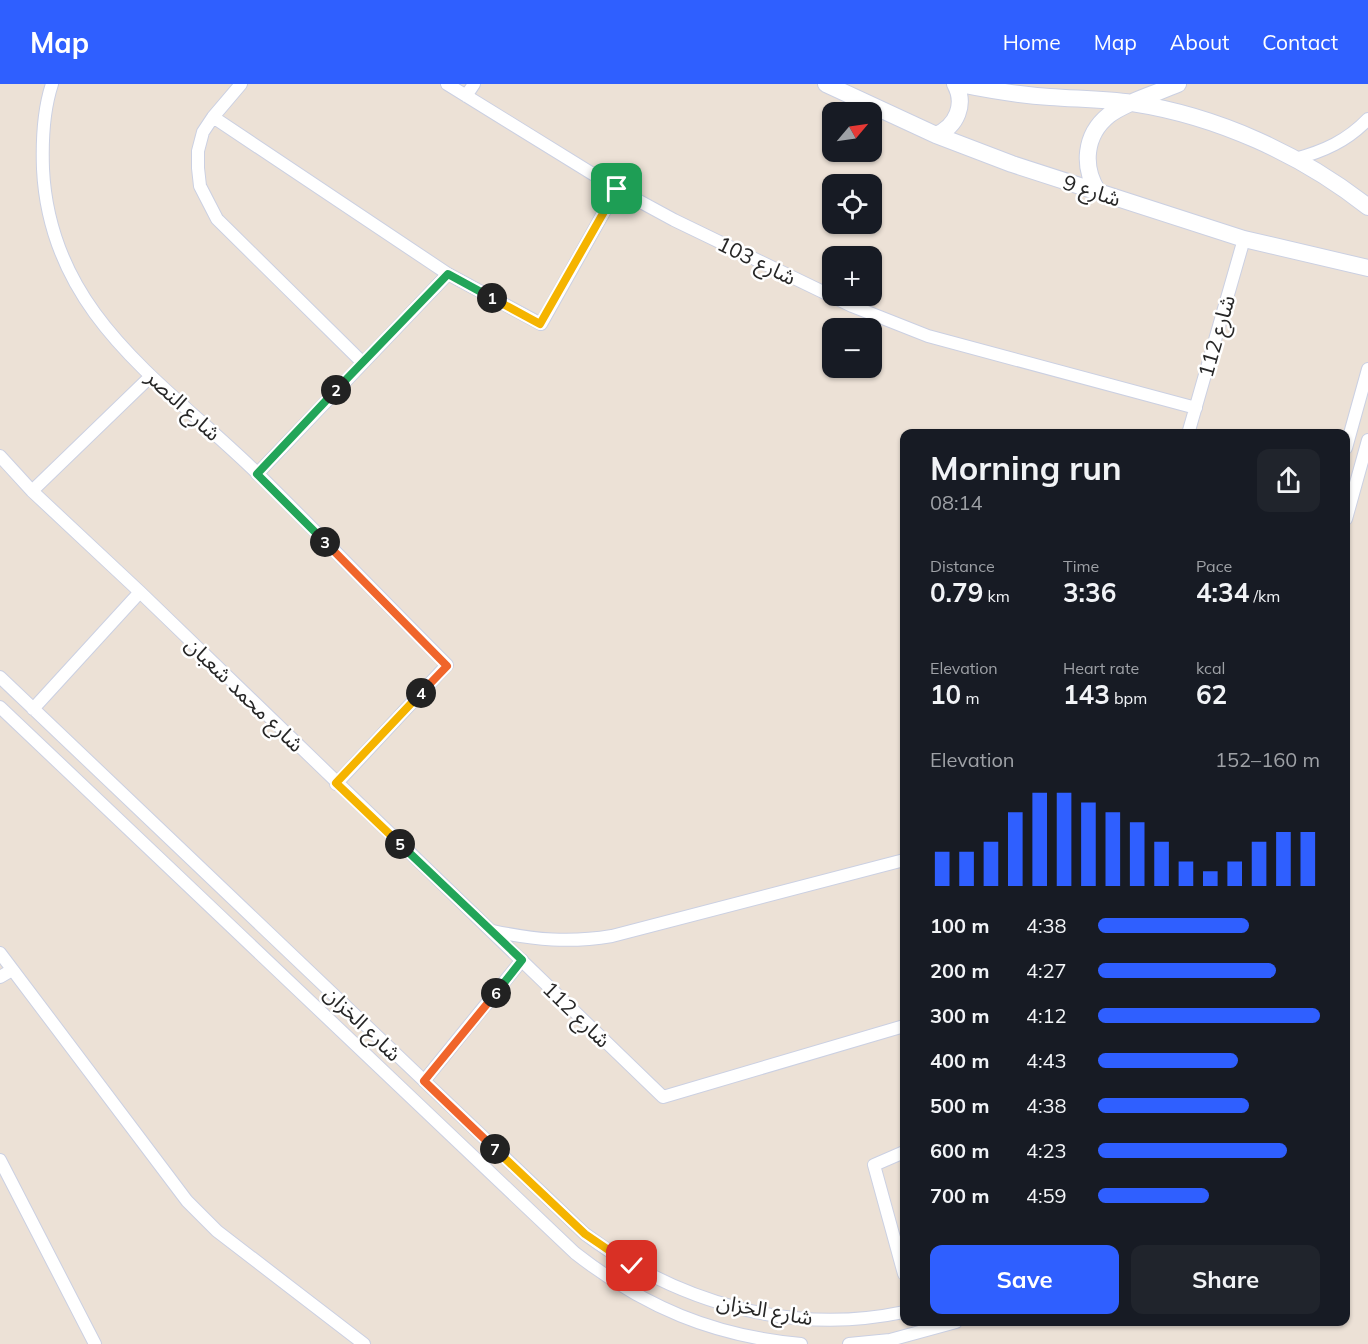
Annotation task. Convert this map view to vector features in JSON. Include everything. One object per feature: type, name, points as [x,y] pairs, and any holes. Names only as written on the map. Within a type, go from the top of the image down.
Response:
[{"type":"main road","name":"شارع 9","points":[[826,84],[936,135],[1012,164],[1244,239],[1368,268]]},
{"type":"main road","points":[[936,135],[948,128],[957,117],[960,96],[955,84]]},
{"type":"main road","points":[[960,84],[1012,93],[1132,103],[1188,116],[1251,138],[1295,159],[1328,178],[1368,207]]},
{"type":"main road","points":[[1098,192],[1088,166],[1088,147],[1096,130],[1108,116],[1132,103],[1178,84]]},
{"type":"street","name":"شارع النصر","points":[[52,84],[42,143],[44,194],[56,243],[77,288],[106,330],[151,376],[257,474],[447,666],[336,783]]},
{"type":"street","points":[[240,84],[203,132],[198,151],[200,186],[217,219],[362,362]]},
{"type":"street","name":"شارع 103","points":[[447,84],[617,189],[674,220],[852,306],[928,336],[1196,408]]},
{"type":"street","points":[[466,96],[474,84]]},
{"type":"street","points":[[213,117],[448,274],[540,324],[617,189]]},
{"type":"street","points":[[1295,159],[1338,144],[1368,119]]},
{"type":"street","name":"شارع 112","points":[[1190,429],[1244,239]]},
{"type":"street","points":[[257,474],[448,274]]},
{"type":"street","points":[[1350,434],[1368,369]]},
{"type":"street","points":[[32,491],[151,376]]},
{"type":"street","points":[[1350,505],[1368,440]]},
{"type":"street","name":"شارع محمد شعبان","points":[[0,456],[32,491],[492,931]]},
{"type":"street","points":[[33,709],[140,592]]},
{"type":"street","name":"شارع الخزان","points":[[0,678],[585,1234],[608,1251],[658,1280],[711,1301],[766,1314],[846,1319],[900,1312]]},
{"type":"street","name":"شارع الخزان","points":[[0,707],[575,1253],[644,1300],[695,1322],[749,1337],[801,1344]]},
{"type":"street","points":[[492,931],[548,940],[582,941],[612,936],[900,861]]},
{"type":"street","name":"شارع 112","points":[[492,931],[663,1097],[900,1027]]},
{"type":"street","points":[[256,951],[269,934]]},
{"type":"street","points":[[0,953],[195,1209],[233,1244],[364,1344]]},
{"type":"street","points":[[424,1081],[522,960]]},
{"type":"street","points":[[0,977],[12,970]]},
{"type":"street","points":[[900,1154],[874,1165],[900,1259]]},
{"type":"street","points":[[0,1160],[95,1344]]},
{"type":"street","points":[[849,1344],[898,1338],[942,1326]]},
{"type":"route","points":[[617,189],[540,324],[448,274],[257,474],[447,666],[336,783],[522,960],[424,1081],[585,1234],[632,1266]]}]
